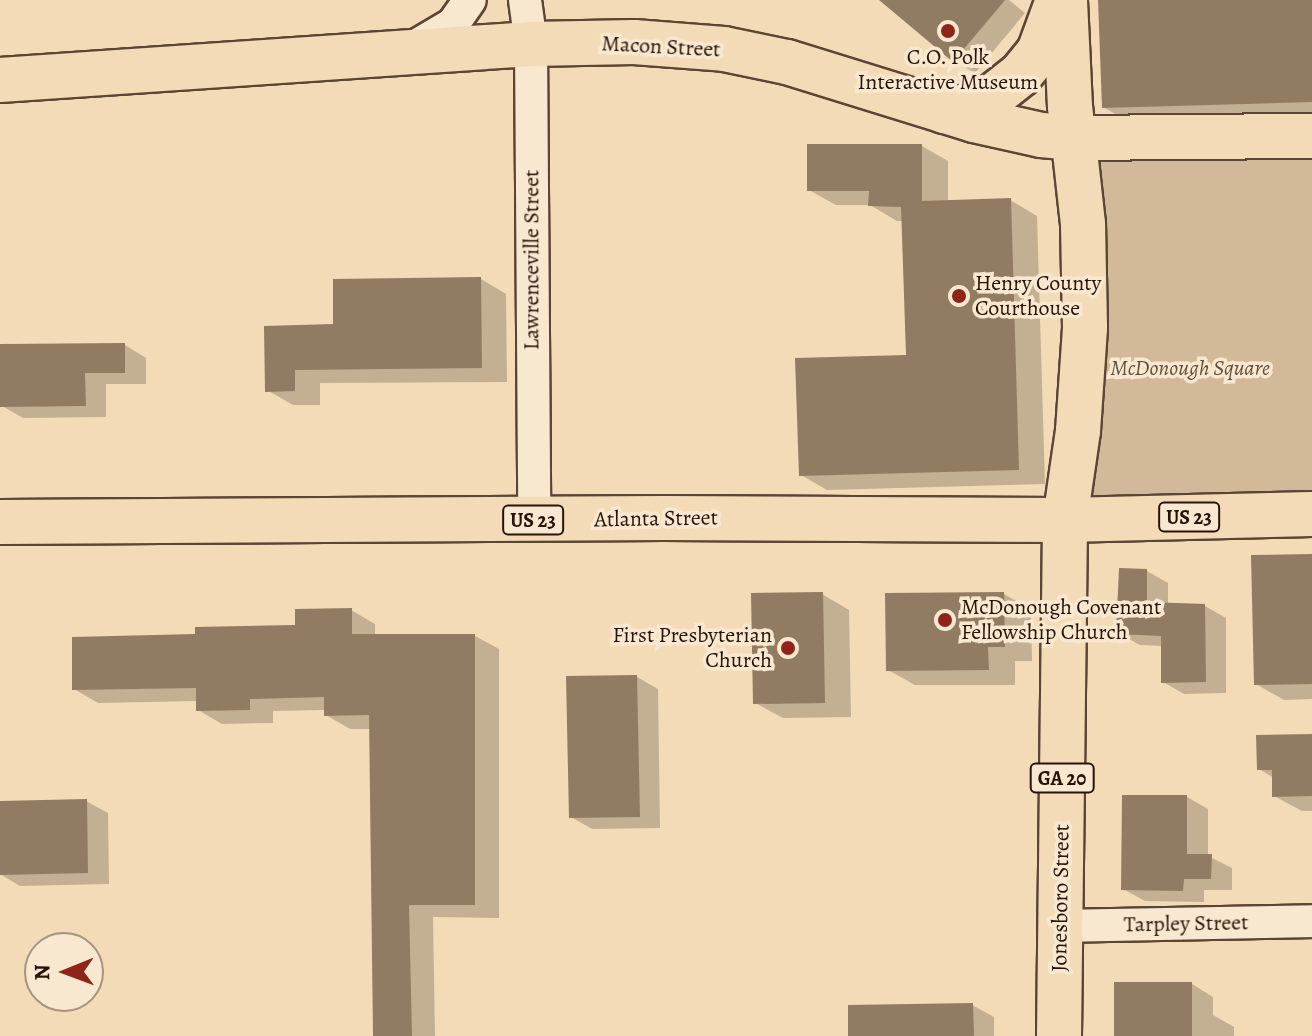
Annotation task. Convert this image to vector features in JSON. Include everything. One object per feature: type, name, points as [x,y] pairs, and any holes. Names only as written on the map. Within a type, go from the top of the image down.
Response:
[{"type":"main road","points":[[944,111],[983,104],[1021,74],[1039,52],[1058,0]]},
{"type":"main road","name":"GA 20","points":[[1065,0],[1073,138],[1083,224],[1085,327],[1078,431],[1065,520]]},
{"type":"main road","name":"Macon Street","points":[[0,80],[531,44],[634,42],[724,49],[830,74],[944,111],[1041,135],[1073,138],[1312,136]]},
{"type":"main road","name":"Atlanta Street","points":[[0,522],[1065,520],[1312,514]]},
{"type":"main road","name":"Jonesboro Street","points":[[1059,1036],[1065,520]]},
{"type":"street","points":[[404,53],[453,24],[470,0]]},
{"type":"street","name":"Lawrenceville Street","points":[[525,0],[531,44],[534,520]]},
{"type":"street","name":"Tarpley Street","points":[[1061,926],[1312,921]]},
{"type":"green space","name":"McDonough Square","points":[[1312,136],[1312,514],[1065,520],[1073,138]]},
{"type":"building","name":"C.O. Polk Interactive Museum","points":[[879,0],[1005,0],[953,62]]},
{"type":"building","points":[[1098,0],[1312,0],[1312,102],[1102,108]]},
{"type":"building","name":"Henry County Courthouse","points":[[807,144],[922,144],[922,201],[1011,198],[1019,470],[799,476],[795,358],[906,355],[901,207],[868,206],[869,191],[807,191]]},
{"type":"building","points":[[481,277],[482,368],[295,370],[295,391],[265,392],[264,326],[333,324],[333,279]]},
{"type":"building","points":[[125,343],[125,373],[85,373],[86,406],[0,407],[0,344]]},
{"type":"building","points":[[1312,554],[1312,684],[1254,685],[1251,555]]},
{"type":"building","points":[[1119,568],[1147,569],[1147,602],[1205,604],[1206,682],[1161,683],[1161,636],[1116,634]]},
{"type":"building","name":"First Presbyterian Church","points":[[823,592],[825,703],[753,704],[751,593]]},
{"type":"building","name":"McDonough Covenant Fellowship Church","points":[[1004,592],[1005,647],[988,647],[989,670],[886,671],[885,593]]},
{"type":"building","points":[[352,608],[352,634],[475,634],[475,905],[409,905],[412,1036],[373,1036],[369,715],[324,716],[324,697],[250,699],[250,710],[196,711],[196,688],[72,690],[72,637],[195,634],[195,627],[295,625],[295,609]]},
{"type":"building","points":[[637,675],[640,817],[569,818],[566,676]]},
{"type":"building","points":[[1312,734],[1312,796],[1272,797],[1272,770],[1257,770],[1256,735]]},
{"type":"building","points":[[1122,795],[1187,795],[1187,854],[1212,854],[1211,879],[1184,879],[1183,891],[1121,890]]},
{"type":"building","points":[[87,799],[88,873],[0,875],[0,801]]},
{"type":"building","points":[[1114,982],[1192,982],[1192,1036],[1114,1036]]},
{"type":"building","points":[[973,1003],[974,1036],[848,1036],[848,1005]]},
{"type":"place","name":"C.O. Polk Interactive Museum","points":[[948,31]]},
{"type":"place","name":"Henry County Courthouse","points":[[959,296]]},
{"type":"place","name":"McDonough Covenant Fellowship Church","points":[[945,620]]},
{"type":"place","name":"First Presbyterian Church","points":[[788,648]]}]
